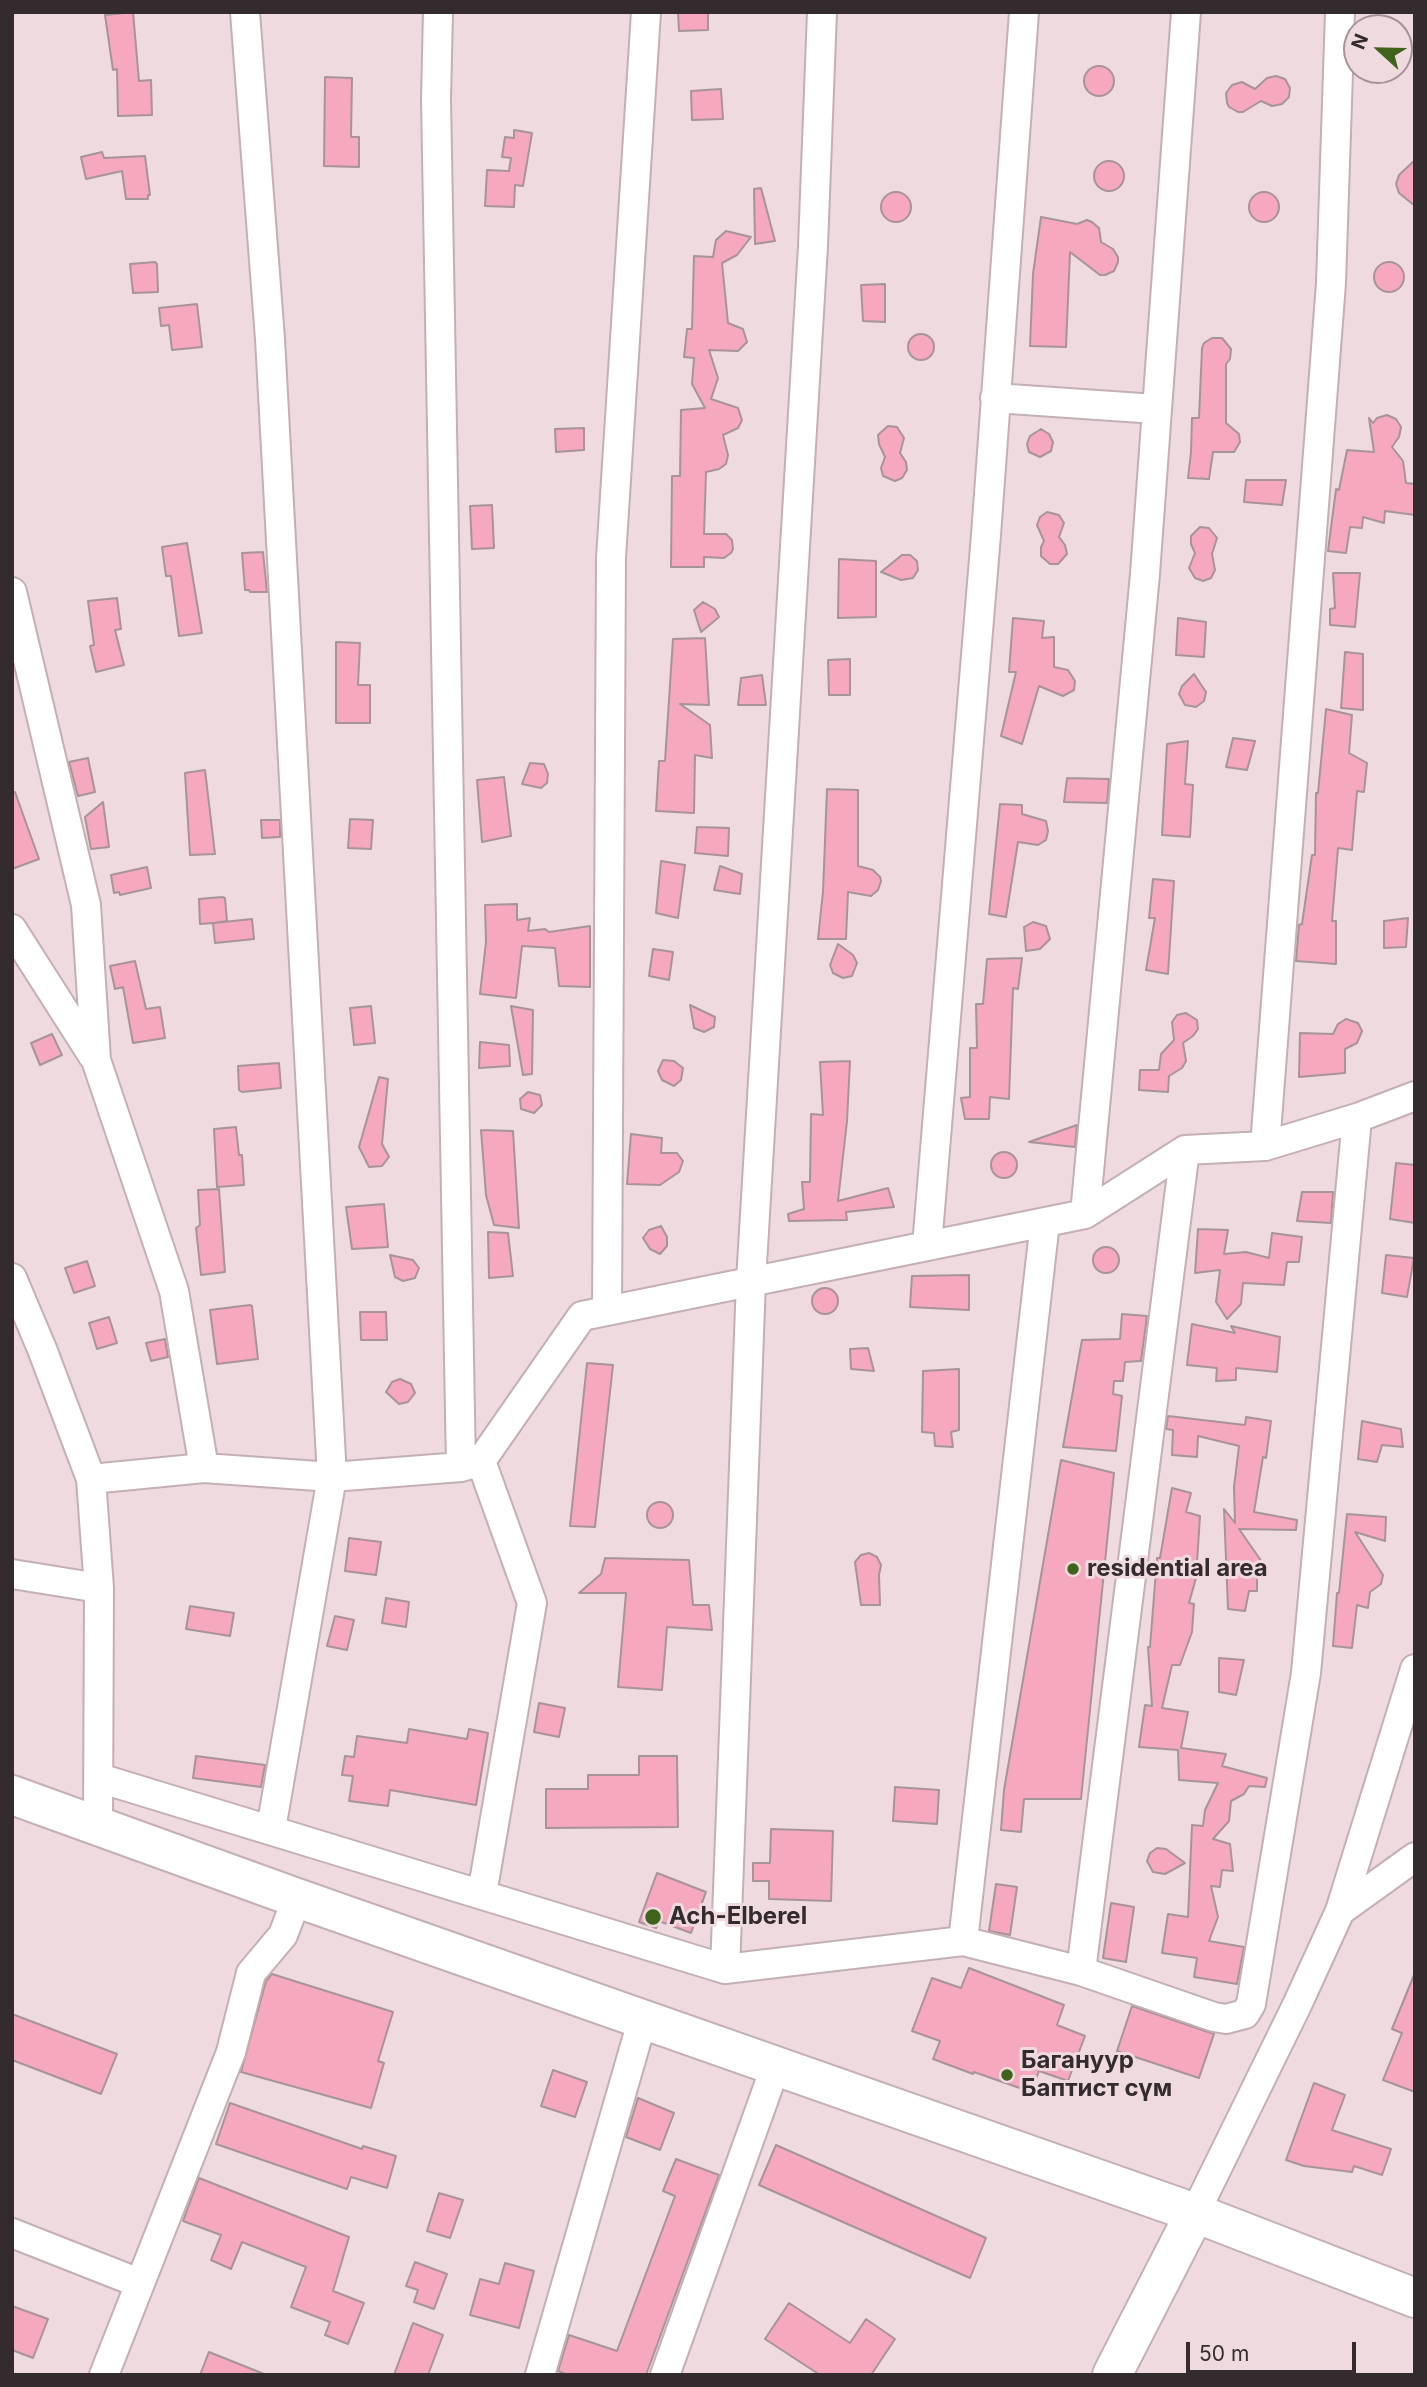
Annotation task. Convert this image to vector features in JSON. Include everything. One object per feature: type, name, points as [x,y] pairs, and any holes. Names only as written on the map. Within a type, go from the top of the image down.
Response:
[{"type":"main road","points":[[12,1796],[1195,2213],[1415,2298]]},
{"type":"main road","points":[[1112,2375],[1195,2213]]},
{"type":"street","points":[[245,12],[270,338],[332,1477],[271,1829]]},
{"type":"street","points":[[438,12],[436,99],[471,1464],[532,1603],[482,1894]]},
{"type":"street","points":[[607,1311],[611,558],[646,12]]},
{"type":"street","points":[[725,1969],[751,1281],[812,260],[822,12]]},
{"type":"street","points":[[927,1246],[986,535],[1024,12]]},
{"type":"street","points":[[1085,1214],[1145,574],[1186,12]]},
{"type":"street","points":[[1265,1146],[1331,283],[1340,12]]},
{"type":"street","points":[[995,398],[1156,409]]},
{"type":"street","points":[[12,593],[86,905],[96,1060]]},
{"type":"street","points":[[12,929],[96,1060],[174,1291],[204,1468]]},
{"type":"street","points":[[91,1479],[204,1468],[332,1477],[471,1464],[582,1316],[1085,1214],[1185,1150],[1265,1146],[1357,1118],[1415,1096]]},
{"type":"street","points":[[99,1778],[725,1969],[962,1941],[1081,1971],[1226,2019],[1245,2014],[1251,2004],[1306,1673],[1357,1118]]},
{"type":"street","points":[[1081,1971],[1185,1150]]},
{"type":"street","points":[[962,1941],[1045,1222]]},
{"type":"street","points":[[12,1278],[91,1479],[99,1588],[98,1826]]},
{"type":"street","points":[[12,1342],[42,1349]]},
{"type":"street","points":[[12,1574],[99,1588]]},
{"type":"street","points":[[1195,2213],[1340,1911],[1415,1669]]},
{"type":"street","points":[[1340,1911],[1415,1857]]},
{"type":"street","points":[[104,2375],[231,2052],[251,1973],[283,1934],[297,1898]]},
{"type":"street","points":[[540,2375],[643,2018]]},
{"type":"street","points":[[665,2375],[776,2065]]},
{"type":"street","points":[[12,2233],[139,2283]]},
{"type":"building","points":[[133,12],[139,81],[151,80],[152,115],[118,116],[117,69],[113,70],[105,15]]},
{"type":"building","points":[[678,12],[708,12],[708,30],[679,31]]},
{"type":"building","points":[[1099,66],[1110,70],[1114,81],[1110,92],[1099,96],[1088,92],[1084,81],[1088,70]]},
{"type":"building","points":[[1276,76],[1285,79],[1290,88],[1289,97],[1282,104],[1272,106],[1261,101],[1243,112],[1229,107],[1226,93],[1232,85],[1242,82],[1255,89],[1267,78]]},
{"type":"building","points":[[325,77],[352,78],[351,137],[359,137],[359,167],[324,166]]},
{"type":"building","points":[[721,89],[723,119],[692,120],[691,91]]},
{"type":"building","points":[[514,130],[532,133],[523,186],[515,185],[514,207],[485,206],[487,170],[509,171],[511,158],[502,157],[505,137],[514,138]]},
{"type":"building","points":[[102,152],[104,158],[145,156],[150,195],[148,199],[126,199],[122,171],[86,179],[81,157]]},
{"type":"building","points":[[1415,160],[1415,206],[1399,193],[1396,184],[1399,175]]},
{"type":"building","points":[[1109,161],[1120,165],[1124,176],[1120,187],[1109,191],[1098,187],[1094,176],[1098,165]]},
{"type":"building","points":[[761,188],[775,241],[755,244],[754,189]]},
{"type":"building","points":[[896,192],[907,196],[911,207],[907,218],[896,222],[885,218],[881,207],[885,196]]},
{"type":"building","points":[[1264,192],[1275,196],[1279,207],[1275,218],[1264,222],[1253,218],[1249,207],[1253,196]]},
{"type":"building","points":[[1041,217],[1077,224],[1087,220],[1092,222],[1099,228],[1101,242],[1113,249],[1118,257],[1114,271],[1100,275],[1070,252],[1066,347],[1030,346],[1033,274]]},
{"type":"building","points":[[726,231],[751,237],[737,255],[722,263],[728,323],[743,329],[747,342],[738,351],[709,350],[718,378],[711,399],[738,408],[742,420],[738,428],[723,435],[728,455],[726,464],[706,472],[704,534],[726,534],[732,540],[733,549],[724,558],[704,557],[704,567],[671,567],[672,476],[680,476],[681,410],[705,408],[692,384],[694,358],[684,357],[687,329],[692,329],[694,256],[713,257],[716,240]]},
{"type":"building","points":[[155,262],[158,292],[133,293],[130,264]]},
{"type":"building","points":[[1389,262],[1400,266],[1404,277],[1400,288],[1389,292],[1378,288],[1374,277],[1378,266]]},
{"type":"building","points":[[885,284],[885,322],[863,321],[861,285]]},
{"type":"building","points":[[197,304],[202,347],[172,350],[169,325],[161,326],[159,308]]},
{"type":"building","points":[[921,334],[930,338],[934,347],[930,356],[921,360],[912,356],[908,347],[912,338]]},
{"type":"building","points":[[1212,338],[1222,338],[1231,349],[1230,359],[1226,364],[1226,423],[1239,434],[1240,442],[1234,452],[1213,452],[1209,479],[1188,478],[1192,418],[1199,418],[1202,348],[1204,343]]},
{"type":"building","points":[[1387,415],[1396,419],[1401,427],[1399,437],[1392,447],[1403,461],[1406,483],[1415,484],[1415,515],[1385,511],[1384,523],[1363,517],[1362,528],[1350,527],[1346,553],[1328,551],[1336,489],[1339,490],[1347,450],[1374,452],[1369,418],[1373,423],[1377,418]]},
{"type":"building","points":[[888,426],[897,427],[904,438],[900,453],[906,462],[907,470],[902,478],[895,481],[883,476],[881,468],[885,457],[878,435]]},
{"type":"building","points":[[584,428],[584,450],[556,452],[555,429]]},
{"type":"building","points":[[1041,429],[1049,434],[1053,442],[1051,451],[1040,457],[1029,452],[1027,444],[1030,436]]},
{"type":"building","points":[[1246,480],[1286,480],[1282,505],[1244,502]]},
{"type":"building","points":[[492,505],[494,548],[472,549],[470,506]]},
{"type":"building","points":[[1047,512],[1059,515],[1064,523],[1059,537],[1067,554],[1058,564],[1050,564],[1041,556],[1044,541],[1037,525],[1040,517]]},
{"type":"building","points":[[1200,527],[1209,528],[1217,538],[1212,554],[1215,570],[1211,578],[1203,581],[1195,578],[1189,568],[1195,553],[1191,536]]},
{"type":"building","points":[[187,543],[202,633],[179,636],[171,576],[166,576],[162,547]]},
{"type":"building","points":[[263,552],[267,592],[250,592],[245,590],[242,553]]},
{"type":"building","points":[[902,555],[910,555],[917,561],[918,570],[913,578],[901,580],[881,572]]},
{"type":"building","points":[[839,559],[876,561],[876,617],[838,618]]},
{"type":"building","points":[[1333,573],[1360,573],[1355,627],[1330,625],[1330,609],[1335,608]]},
{"type":"building","points":[[117,598],[121,629],[115,630],[124,665],[96,672],[90,646],[94,645],[88,601]]},
{"type":"building","points":[[703,602],[715,609],[719,617],[701,632],[694,610]]},
{"type":"building","points":[[1013,618],[1044,621],[1042,638],[1054,637],[1054,667],[1068,670],[1075,681],[1074,690],[1063,696],[1039,686],[1022,744],[1001,736],[1016,672],[1009,672]]},
{"type":"building","points":[[1178,618],[1206,622],[1204,657],[1176,655]]},
{"type":"building","points":[[705,638],[709,705],[680,704],[710,725],[712,758],[695,755],[694,813],[656,811],[659,761],[665,761],[673,639]]},
{"type":"building","points":[[336,642],[360,643],[358,685],[370,685],[370,723],[336,723]]},
{"type":"building","points":[[1345,652],[1363,654],[1363,710],[1341,708]]},
{"type":"building","points":[[850,659],[850,695],[829,695],[828,660]]},
{"type":"building","points":[[1194,674],[1206,692],[1204,701],[1196,707],[1185,705],[1179,694],[1182,686]]},
{"type":"building","points":[[762,675],[766,705],[738,705],[741,678]]},
{"type":"building","points":[[1326,709],[1352,715],[1349,753],[1367,763],[1364,792],[1357,791],[1352,850],[1338,848],[1332,921],[1336,921],[1336,964],[1296,961],[1299,925],[1302,924],[1312,855],[1315,855],[1316,793]]},
{"type":"building","points":[[1233,738],[1255,741],[1247,770],[1226,767]]},
{"type":"building","points":[[1188,741],[1185,784],[1193,785],[1190,837],[1162,835],[1167,744]]},
{"type":"building","points":[[88,758],[95,792],[78,796],[69,762]]},
{"type":"building","points":[[530,763],[544,764],[548,774],[547,783],[541,788],[522,784]]},
{"type":"building","points":[[205,770],[215,854],[190,855],[185,773]]},
{"type":"building","points":[[504,777],[511,836],[482,842],[477,780]]},
{"type":"building","points":[[1067,778],[1109,779],[1107,803],[1064,802]]},
{"type":"building","points":[[827,789],[858,790],[858,866],[873,870],[881,881],[878,890],[871,896],[848,892],[846,939],[818,939],[823,892]]},
{"type":"building","points":[[12,792],[15,792],[39,859],[12,869]]},
{"type":"building","points":[[103,802],[109,847],[91,849],[85,817]]},
{"type":"building","points":[[1000,804],[1022,805],[1022,814],[1046,821],[1048,831],[1046,840],[1038,845],[1018,842],[1006,917],[989,914]]},
{"type":"building","points":[[350,819],[373,820],[371,849],[348,848]]},
{"type":"building","points":[[261,820],[280,820],[280,837],[262,838]]},
{"type":"building","points":[[697,827],[729,828],[728,856],[695,853]]},
{"type":"building","points":[[661,861],[685,865],[678,918],[656,913]]},
{"type":"building","points":[[720,866],[742,874],[740,894],[714,890]]},
{"type":"building","points":[[147,867],[151,888],[120,895],[119,892],[114,893],[111,875]]},
{"type":"building","points":[[1153,879],[1174,881],[1168,974],[1146,970],[1155,918],[1149,918]]},
{"type":"building","points":[[225,898],[227,921],[214,923],[252,919],[254,939],[215,943],[213,923],[200,924],[199,899]]},
{"type":"building","points":[[517,904],[517,920],[530,918],[528,931],[545,929],[549,932],[590,926],[590,987],[559,986],[555,948],[522,946],[516,998],[480,994],[486,942],[485,905]]},
{"type":"building","points":[[1408,918],[1406,947],[1384,948],[1384,921]]},
{"type":"building","points":[[1033,922],[1046,926],[1050,939],[1040,949],[1026,951],[1024,927]]},
{"type":"building","points":[[838,944],[853,955],[857,963],[852,976],[843,978],[833,973],[830,965]]},
{"type":"building","points":[[653,949],[673,952],[669,980],[649,976]]},
{"type":"building","points":[[1022,958],[1018,989],[1013,988],[1009,1099],[990,1097],[989,1119],[965,1119],[961,1098],[970,1097],[970,1048],[977,1048],[976,1004],[983,1004],[987,959]]},
{"type":"building","points":[[135,961],[146,1009],[160,1007],[165,1038],[133,1043],[123,987],[115,989],[110,966]]},
{"type":"building","points":[[690,1005],[715,1017],[714,1027],[704,1032],[694,1028]]},
{"type":"building","points":[[371,1006],[375,1043],[354,1045],[350,1008]]},
{"type":"building","points":[[511,1006],[533,1010],[532,1074],[523,1075]]},
{"type":"building","points":[[1186,1013],[1197,1020],[1198,1029],[1183,1043],[1186,1061],[1182,1068],[1169,1076],[1168,1092],[1139,1090],[1140,1070],[1159,1070],[1161,1054],[1174,1040],[1172,1022],[1177,1015]]},
{"type":"building","points":[[1346,1019],[1358,1023],[1362,1031],[1357,1043],[1345,1049],[1345,1073],[1299,1077],[1300,1033],[1333,1034],[1338,1024]]},
{"type":"building","points":[[52,1034],[62,1055],[40,1065],[31,1043]]},
{"type":"building","points":[[480,1042],[509,1045],[510,1066],[479,1068]]},
{"type":"building","points":[[663,1060],[674,1061],[683,1068],[681,1080],[674,1086],[662,1080],[658,1071]]},
{"type":"building","points":[[850,1061],[847,1121],[838,1201],[888,1188],[894,1207],[846,1212],[847,1220],[789,1221],[788,1214],[804,1209],[802,1182],[810,1182],[811,1114],[823,1115],[820,1062]]},
{"type":"building","points":[[279,1063],[281,1088],[242,1092],[239,1090],[238,1066]]},
{"type":"building","points":[[379,1077],[388,1079],[382,1144],[389,1157],[382,1166],[369,1167],[359,1147]]},
{"type":"building","points":[[528,1092],[540,1095],[542,1105],[534,1113],[521,1109],[520,1099]]},
{"type":"building","points":[[1077,1125],[1075,1147],[1029,1142]]},
{"type":"building","points":[[236,1127],[239,1155],[242,1155],[244,1185],[217,1187],[214,1129]]},
{"type":"building","points":[[481,1130],[513,1131],[519,1228],[494,1225],[486,1195]]},
{"type":"building","points":[[631,1134],[662,1138],[661,1153],[677,1153],[683,1161],[679,1172],[660,1185],[627,1184]]},
{"type":"building","points":[[1004,1152],[1013,1156],[1017,1165],[1013,1174],[1004,1178],[995,1174],[991,1165],[995,1156]]},
{"type":"building","points":[[1396,1163],[1415,1165],[1415,1223],[1390,1219]]},
{"type":"building","points":[[219,1189],[225,1272],[201,1275],[196,1228],[200,1225],[198,1190]]},
{"type":"building","points":[[1302,1192],[1333,1192],[1331,1223],[1297,1221]]},
{"type":"building","points":[[384,1204],[388,1247],[352,1249],[346,1207]]},
{"type":"building","points":[[661,1226],[667,1237],[667,1246],[660,1254],[650,1249],[643,1238],[649,1230]]},
{"type":"building","points":[[1198,1229],[1228,1230],[1224,1254],[1246,1252],[1269,1258],[1272,1233],[1302,1237],[1299,1262],[1287,1262],[1284,1285],[1243,1283],[1241,1304],[1227,1319],[1216,1302],[1220,1270],[1195,1273]]},
{"type":"building","points":[[488,1232],[508,1233],[513,1276],[489,1278]]},
{"type":"building","points":[[1106,1247],[1115,1251],[1119,1260],[1115,1269],[1106,1273],[1097,1269],[1093,1260],[1097,1251]]},
{"type":"building","points":[[390,1255],[413,1260],[419,1268],[415,1278],[403,1281],[395,1277]]},
{"type":"building","points":[[1386,1255],[1414,1258],[1407,1297],[1382,1293]]},
{"type":"building","points":[[87,1261],[95,1286],[74,1293],[65,1268]]},
{"type":"building","points":[[969,1275],[969,1310],[910,1307],[912,1276]]},
{"type":"building","points":[[825,1288],[834,1292],[838,1301],[834,1310],[825,1314],[816,1310],[812,1301],[816,1292]]},
{"type":"building","points":[[250,1305],[258,1359],[217,1364],[210,1310]]},
{"type":"building","points":[[360,1312],[386,1312],[387,1340],[361,1340]]},
{"type":"building","points":[[1122,1314],[1147,1316],[1141,1361],[1125,1362],[1123,1381],[1114,1381],[1113,1394],[1122,1396],[1116,1451],[1063,1447],[1082,1340],[1120,1339]]},
{"type":"building","points":[[109,1317],[117,1343],[97,1349],[89,1323]]},
{"type":"building","points":[[1192,1324],[1235,1333],[1231,1326],[1280,1337],[1277,1372],[1236,1368],[1236,1380],[1216,1381],[1217,1368],[1187,1365]]},
{"type":"building","points":[[165,1339],[168,1357],[151,1361],[146,1343]]},
{"type":"building","points":[[868,1348],[874,1371],[851,1369],[850,1349]]},
{"type":"building","points":[[587,1363],[613,1365],[595,1527],[570,1526]]},
{"type":"building","points":[[959,1369],[959,1430],[951,1432],[953,1447],[935,1446],[934,1433],[922,1432],[923,1371]]},
{"type":"building","points":[[400,1379],[411,1384],[415,1393],[408,1402],[399,1404],[386,1392],[392,1382]]},
{"type":"building","points":[[1168,1416],[1245,1425],[1246,1417],[1271,1421],[1254,1512],[1297,1520],[1296,1530],[1239,1529],[1262,1562],[1257,1574],[1257,1591],[1249,1591],[1245,1611],[1228,1609],[1224,1509],[1235,1523],[1234,1487],[1239,1446],[1198,1436],[1197,1457],[1172,1455],[1173,1430],[1166,1429]]},
{"type":"building","points":[[1362,1421],[1401,1429],[1403,1447],[1382,1445],[1377,1462],[1358,1459]]},
{"type":"building","name":"residential area","points":[[1061,1460],[1114,1473],[1081,1799],[1024,1799],[1021,1832],[1001,1830],[1004,1790]]},
{"type":"building","points":[[1172,1488],[1191,1493],[1186,1512],[1200,1516],[1196,1578],[1189,1603],[1194,1604],[1192,1632],[1180,1665],[1172,1665],[1162,1708],[1188,1712],[1181,1748],[1226,1754],[1222,1766],[1267,1778],[1265,1787],[1249,1786],[1244,1794],[1231,1801],[1229,1821],[1213,1839],[1230,1844],[1233,1871],[1222,1870],[1220,1887],[1211,1886],[1218,1917],[1209,1941],[1244,1947],[1237,1984],[1194,1977],[1197,1958],[1162,1953],[1168,1914],[1188,1917],[1192,1825],[1203,1826],[1205,1810],[1218,1783],[1179,1780],[1178,1750],[1139,1747],[1145,1705],[1152,1706],[1148,1647],[1157,1558],[1160,1558]]},
{"type":"building","points":[[660,1502],[669,1506],[673,1515],[669,1524],[660,1528],[651,1524],[647,1515],[651,1506]]},
{"type":"building","points":[[1347,1514],[1386,1517],[1385,1541],[1355,1532],[1383,1575],[1381,1584],[1370,1592],[1368,1608],[1357,1605],[1352,1648],[1333,1646]]},
{"type":"building","points":[[349,1538],[381,1542],[376,1575],[345,1571]]},
{"type":"building","points":[[869,1553],[877,1557],[881,1565],[880,1605],[861,1605],[855,1562],[861,1555]]},
{"type":"building","points":[[605,1558],[689,1560],[693,1605],[709,1605],[712,1630],[667,1627],[662,1690],[618,1687],[626,1593],[579,1593],[601,1574]]},
{"type":"building","points":[[386,1598],[409,1602],[406,1627],[382,1623]]},
{"type":"building","points":[[190,1606],[234,1613],[230,1636],[186,1629]]},
{"type":"building","points":[[335,1616],[354,1620],[347,1650],[327,1646]]},
{"type":"building","points":[[1219,1658],[1244,1660],[1236,1695],[1219,1692]]},
{"type":"building","points":[[539,1703],[565,1708],[559,1737],[534,1732]]},
{"type":"building","points":[[409,1729],[467,1739],[469,1729],[488,1733],[476,1805],[390,1790],[388,1806],[349,1801],[353,1776],[342,1775],[345,1756],[354,1757],[357,1736],[407,1743]]},
{"type":"building","points":[[196,1756],[265,1765],[261,1787],[193,1778]]},
{"type":"building","points":[[639,1756],[677,1756],[678,1827],[546,1828],[546,1789],[588,1789],[588,1775],[639,1775]]},
{"type":"building","points":[[895,1787],[939,1790],[937,1824],[893,1821]]},
{"type":"building","points":[[771,1829],[833,1831],[831,1901],[769,1899],[769,1881],[753,1881],[753,1863],[770,1863]]},
{"type":"building","points":[[1157,1848],[1166,1849],[1185,1863],[1165,1874],[1153,1872],[1147,1861],[1150,1853]]},
{"type":"building","points":[[657,1873],[706,1892],[691,1933],[659,1921],[656,1928],[639,1922]]},
{"type":"building","points":[[996,1884],[1017,1887],[1010,1935],[989,1931]]},
{"type":"building","points":[[1111,1903],[1134,1907],[1126,1962],[1103,1958]]},
{"type":"building","points":[[969,1968],[1064,2005],[1057,2025],[1085,2036],[1068,2081],[1039,2071],[1031,2092],[933,2059],[940,2041],[912,2031],[932,1978],[961,1988]]},
{"type":"building","points":[[272,1974],[393,2012],[378,2061],[384,2063],[371,2108],[241,2072],[266,1981]]},
{"type":"building","points":[[1414,1975],[1415,2092],[1383,2080],[1402,2033],[1392,2029]]},
{"type":"building","points":[[1132,2006],[1214,2034],[1199,2078],[1117,2051]]},
{"type":"building","points":[[12,2014],[117,2054],[101,2094],[12,2060]]},
{"type":"building","points":[[553,2070],[587,2082],[575,2117],[541,2106]]},
{"type":"building","points":[[1314,2083],[1345,2095],[1332,2130],[1391,2149],[1382,2175],[1354,2166],[1352,2172],[1304,2166],[1286,2160]]},
{"type":"building","points":[[638,2098],[674,2113],[660,2150],[626,2137]]},
{"type":"building","points":[[230,2103],[362,2149],[363,2146],[396,2156],[387,2188],[351,2177],[347,2189],[216,2144]]},
{"type":"building","points":[[776,2145],[986,2238],[970,2278],[759,2185]]},
{"type":"building","points":[[676,2159],[719,2175],[646,2375],[568,2375],[558,2371],[569,2335],[617,2351],[675,2196],[663,2191]]},
{"type":"building","points":[[199,2178],[349,2237],[333,2291],[364,2303],[348,2344],[325,2335],[330,2322],[291,2307],[306,2267],[242,2242],[231,2269],[211,2260],[221,2235],[183,2221]]},
{"type":"building","points":[[439,2193],[463,2200],[450,2238],[427,2231]]},
{"type":"building","points":[[415,2262],[447,2274],[434,2309],[414,2302],[418,2290],[406,2286]]},
{"type":"building","points":[[505,2263],[534,2271],[519,2328],[470,2315],[480,2279],[499,2284]]},
{"type":"building","points":[[789,2303],[850,2343],[866,2319],[895,2339],[871,2375],[820,2375],[765,2339]]},
{"type":"building","points":[[12,2306],[48,2319],[33,2358],[12,2350]]},
{"type":"building","points":[[413,2323],[443,2335],[428,2375],[394,2375]]},
{"type":"building","points":[[209,2352],[264,2374],[264,2375],[200,2375]]},
{"type":"place","name":"residential area","points":[[1073,1569]]},
{"type":"place","name":"Ach-Elberel","points":[[653,1917]]},
{"type":"place","name":"Багануур Баптист сүм","points":[[1007,2075]]}]
